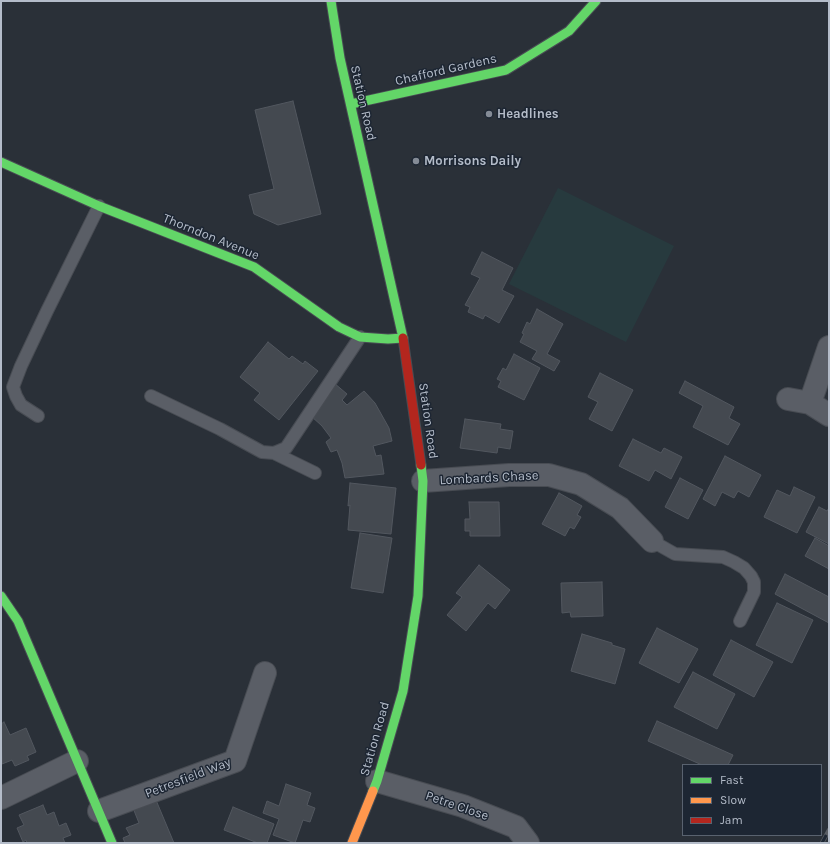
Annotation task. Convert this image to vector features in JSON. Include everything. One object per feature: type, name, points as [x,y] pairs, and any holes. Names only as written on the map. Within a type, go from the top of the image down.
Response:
[{"type":"street","name":"Station Road","points":[[331,1],[340,58],[403,338],[423,481],[418,596],[403,691],[377,781],[352,843]]},
{"type":"street","name":"Chafford Gardens","points":[[351,104],[506,70],[569,30],[596,1]]},
{"type":"street","name":"Thorndon Avenue","points":[[1,162],[99,206],[254,267],[339,327],[360,337],[388,339],[403,338]]},
{"type":"street","points":[[810,402],[829,346]]},
{"type":"street","points":[[788,399],[810,402],[829,414]]},
{"type":"street","name":"Lombards Chase","points":[[423,481],[509,475],[549,475],[581,484],[620,508],[652,541]]},
{"type":"street","points":[[1,596],[18,621],[112,843]]},
{"type":"street","name":"Petresfield Way","points":[[98,811],[236,761],[265,673]]},
{"type":"street","points":[[1,798],[77,761]]},
{"type":"street","name":"Petre Close","points":[[377,781],[463,806],[516,827],[528,843]]},
{"type":"lane","points":[[38,416],[21,405],[13,387],[46,311],[99,206]]},
{"type":"lane","points":[[274,453],[286,448],[360,337]]},
{"type":"lane","points":[[151,396],[220,429],[262,452],[274,453],[315,473]]},
{"type":"lane","points":[[652,541],[675,554],[723,557],[744,568],[754,582],[754,592],[740,621]]},
{"type":"green space","points":[[558,188],[674,246],[626,342],[509,284]]},
{"type":"building","points":[[293,101],[321,214],[278,225],[254,214],[249,195],[274,189],[255,110]]},
{"type":"building","points":[[482,252],[513,268],[502,290],[514,296],[499,323],[485,315],[483,319],[468,312],[470,307],[465,305],[480,278],[471,274]]},
{"type":"building","points":[[537,309],[563,324],[547,354],[560,361],[554,371],[532,359],[537,351],[520,342],[527,322],[530,324]]},
{"type":"building","points":[[268,342],[289,359],[292,356],[303,364],[305,361],[318,371],[279,420],[254,400],[260,393],[240,377]]},
{"type":"building","points":[[514,354],[540,368],[524,400],[498,387],[501,381],[497,379],[503,368],[506,370]]},
{"type":"building","points":[[600,373],[633,390],[612,431],[589,419],[598,402],[588,397]]},
{"type":"building","points":[[685,381],[734,407],[729,418],[740,424],[728,445],[693,427],[703,406],[679,393]]},
{"type":"building","points":[[334,383],[347,394],[342,400],[347,405],[364,391],[375,403],[389,428],[392,441],[373,446],[376,456],[381,455],[384,474],[345,478],[342,463],[337,450],[331,452],[326,442],[331,438],[322,426],[311,416]]},
{"type":"building","points":[[465,419],[501,424],[500,429],[513,431],[510,449],[498,447],[497,453],[460,448]]},
{"type":"building","points":[[633,439],[661,453],[664,448],[682,457],[671,479],[655,470],[649,481],[619,466]]},
{"type":"building","points":[[725,456],[761,475],[749,497],[738,491],[734,498],[722,492],[715,506],[703,499]]},
{"type":"building","points":[[680,478],[703,490],[688,519],[665,507]]},
{"type":"building","points":[[350,483],[396,488],[391,534],[348,530]]},
{"type":"building","points":[[794,487],[815,497],[797,533],[764,517],[777,490],[790,496]]},
{"type":"building","points":[[559,493],[582,506],[577,515],[581,517],[574,529],[570,527],[565,536],[542,524]]},
{"type":"building","points":[[469,502],[499,502],[500,536],[470,536],[470,531],[465,531],[465,519],[470,519]]},
{"type":"building","points":[[819,507],[827,511],[829,508],[829,544],[806,532]]},
{"type":"building","points":[[360,533],[392,538],[383,593],[351,588]]},
{"type":"building","points":[[815,538],[829,546],[829,569],[805,556]]},
{"type":"building","points":[[479,565],[510,590],[495,609],[488,603],[466,631],[447,615],[462,597],[456,593]]},
{"type":"building","points":[[785,574],[829,597],[829,623],[775,594]]},
{"type":"building","points":[[602,582],[603,616],[571,617],[570,612],[562,613],[561,583]]},
{"type":"building","points":[[777,603],[813,620],[792,663],[756,645]]},
{"type":"building","points":[[657,628],[698,649],[679,683],[639,663]]},
{"type":"building","points":[[582,634],[612,643],[612,645],[625,649],[615,684],[571,671]]},
{"type":"building","points":[[731,640],[773,662],[754,697],[713,675]]},
{"type":"building","points":[[693,672],[735,694],[717,729],[674,707]]},
{"type":"building","points":[[657,721],[733,755],[728,764],[700,764],[648,741]]},
{"type":"building","points":[[4,722],[10,735],[26,728],[36,752],[27,756],[29,760],[15,766],[12,760],[2,764],[1,724]]},
{"type":"building","points":[[286,784],[311,793],[307,805],[315,808],[310,822],[303,820],[295,843],[273,835],[279,819],[263,813],[267,801],[279,806]]},
{"type":"building","points":[[153,793],[174,843],[125,843],[123,838],[130,835],[126,828],[139,823],[131,803]]},
{"type":"building","points":[[43,805],[47,815],[54,812],[59,826],[66,823],[71,835],[63,838],[65,843],[27,843],[26,840],[23,842],[17,828],[24,825],[19,815]]},
{"type":"building","points":[[233,807],[274,824],[267,843],[258,843],[224,830]]},
{"type":"railway","points":[[822,843],[829,830]]},
{"type":"traffic: fast","points":[[331,1],[340,58],[403,338]]},
{"type":"traffic: fast","points":[[351,104],[506,70],[569,31],[596,1]]},
{"type":"traffic: fast","points":[[1,162],[99,206],[254,267],[339,327],[360,337],[388,339],[403,338]]},
{"type":"traffic: fast","points":[[373,791],[403,691],[418,596],[423,481],[421,465]]},
{"type":"traffic: fast","points":[[1,596],[18,621],[112,843]]},
{"type":"traffic: slow","points":[[352,843],[373,791]]},
{"type":"traffic: jam","points":[[403,338],[421,465]]},
{"type":"place","name":"Headlines","points":[[489,114]]},
{"type":"place","name":"Morrisons Daily","points":[[416,161]]}]
